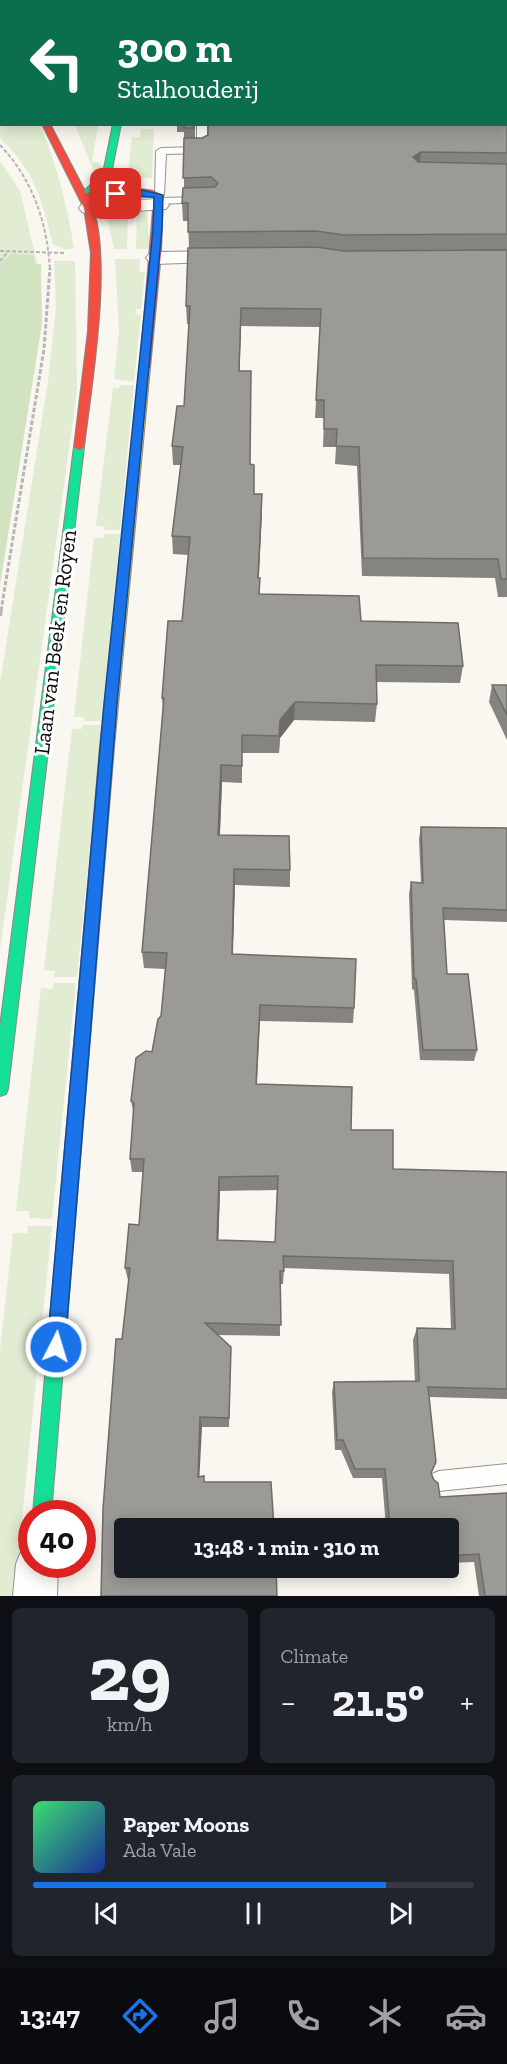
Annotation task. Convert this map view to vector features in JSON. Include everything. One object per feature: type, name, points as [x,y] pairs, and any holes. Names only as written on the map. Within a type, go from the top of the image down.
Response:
[{"type":"main road","name":"Laan van Beek en Royen","points":[[47,126],[87,202]]},
{"type":"main road","points":[[87,202],[107,174],[117,126]]},
{"type":"main road","name":"Laan van Beek en Royen","points":[[0,1089],[93,331],[96,253],[82,166]]},
{"type":"main road","points":[[43,1500],[111,704],[156,258],[159,200]]},
{"type":"street","points":[[87,202],[159,200]]},
{"type":"street","points":[[156,258],[247,257]]},
{"type":"street","points":[[35,1596],[36,1578]]},
{"type":"lane","points":[[202,126],[202,150],[160,151],[159,200],[211,200]]},
{"type":"lane","points":[[439,1481],[507,1474]]},
{"type":"path","points":[[0,145],[10,154],[26,177],[37,202],[49,254],[49,318],[24,485],[0,616]]},
{"type":"path","points":[[0,251],[49,254]]},
{"type":"path","points":[[0,261],[8,252]]},
{"type":"green space","points":[[0,126],[41,126],[61,186],[74,248],[66,250],[53,244],[36,187],[22,163],[0,138]]},
{"type":"green space","points":[[75,126],[98,126],[92,162],[98,162],[104,168],[95,174]]},
{"type":"green space","points":[[141,129],[154,129],[152,178],[138,178],[128,172],[132,137],[140,137]]},
{"type":"green space","points":[[0,161],[20,191],[41,280],[0,512]]},
{"type":"green space","points":[[115,209],[128,209],[127,249],[114,249],[107,216]]},
{"type":"green space","points":[[137,209],[147,212],[150,249],[136,249]]},
{"type":"green space","points":[[12,254],[33,255],[35,264],[41,264],[42,324],[0,585],[0,263]]},
{"type":"green space","points":[[115,259],[140,259],[139,272],[145,272],[141,309],[136,309],[135,314],[141,315],[134,382],[114,379],[119,331]]},
{"type":"green space","points":[[54,261],[75,261],[77,391],[0,950],[0,683],[48,381],[56,308]]},
{"type":"green space","points":[[121,385],[134,385],[120,530],[104,530],[105,526],[96,526],[113,388],[119,388]]},
{"type":"green space","points":[[104,534],[120,534],[102,721],[83,721],[84,717],[74,717],[94,538],[103,538]]},
{"type":"green space","points":[[82,725],[102,725],[77,977],[54,977],[55,971],[44,970],[72,729],[82,729]]},
{"type":"green space","points":[[54,983],[76,983],[52,1219],[29,1218],[29,1211],[16,1211],[41,988],[53,989]]},
{"type":"green space","points":[[28,1226],[52,1226],[24,1500],[18,1500],[18,1557],[14,1596],[0,1596],[0,1351],[13,1233],[27,1233]]},
{"type":"building","points":[[208,126],[507,126],[507,153],[421,152],[413,157],[418,162],[507,164],[507,234],[344,235],[316,231],[188,232],[188,203],[182,203],[183,188],[215,187],[218,183],[211,177],[183,178],[184,138],[202,138],[208,135]]},
{"type":"building","points":[[316,247],[344,251],[507,250],[507,579],[501,579],[498,559],[363,558],[359,447],[336,446],[337,429],[324,429],[324,400],[316,400],[321,309],[241,308],[239,371],[251,371],[250,464],[254,465],[254,494],[262,494],[259,594],[359,596],[361,621],[458,623],[463,666],[376,665],[377,704],[295,702],[280,720],[279,736],[242,735],[242,766],[221,765],[218,835],[289,836],[290,870],[234,869],[232,954],[356,959],[354,1008],[260,1005],[256,1084],[352,1087],[351,1130],[393,1130],[393,1169],[507,1172],[507,1389],[428,1387],[436,1462],[431,1473],[438,1483],[440,1497],[507,1493],[507,1596],[485,1596],[479,1554],[459,1555],[459,1518],[389,1518],[385,1469],[355,1469],[343,1440],[337,1440],[334,1382],[419,1381],[417,1328],[455,1329],[453,1261],[283,1256],[284,1271],[280,1271],[281,1325],[205,1323],[231,1347],[229,1418],[200,1417],[198,1477],[204,1476],[204,1482],[271,1482],[273,1518],[114,1518],[114,1578],[276,1578],[277,1596],[101,1596],[103,1509],[116,1339],[122,1339],[130,1268],[125,1268],[129,1224],[139,1225],[144,1159],[130,1159],[134,1103],[131,1101],[136,1058],[146,1051],[152,1052],[158,1019],[161,1016],[167,953],[142,952],[164,698],[162,698],[168,621],[182,621],[190,537],[172,536],[183,447],[172,446],[177,406],[184,406],[190,306],[186,306],[188,248]],"holes":[[[278,1176],[275,1242],[217,1240],[219,1177]]]},
{"type":"building","points":[[492,685],[507,685],[507,715]]},
{"type":"building","points":[[421,827],[507,828],[507,910],[443,908],[447,974],[468,974],[477,1050],[423,1050],[416,979],[414,978],[411,882],[423,883]]},
{"type":"traffic: fast","points":[[84,196],[107,174],[117,126]]},
{"type":"traffic: fast","points":[[0,1089],[79,447]]},
{"type":"traffic: fast","points":[[43,1500],[107,747]]},
{"type":"traffic: slow","points":[[107,747],[145,368]]},
{"type":"traffic: jam","points":[[47,126],[89,208],[96,253],[93,331],[79,447]]},
{"type":"traffic: jam","points":[[84,196],[132,192],[159,195],[145,368]]},
{"type":"route","points":[[56,1347],[111,704],[156,258],[159,195],[142,192],[116,194]]}]
